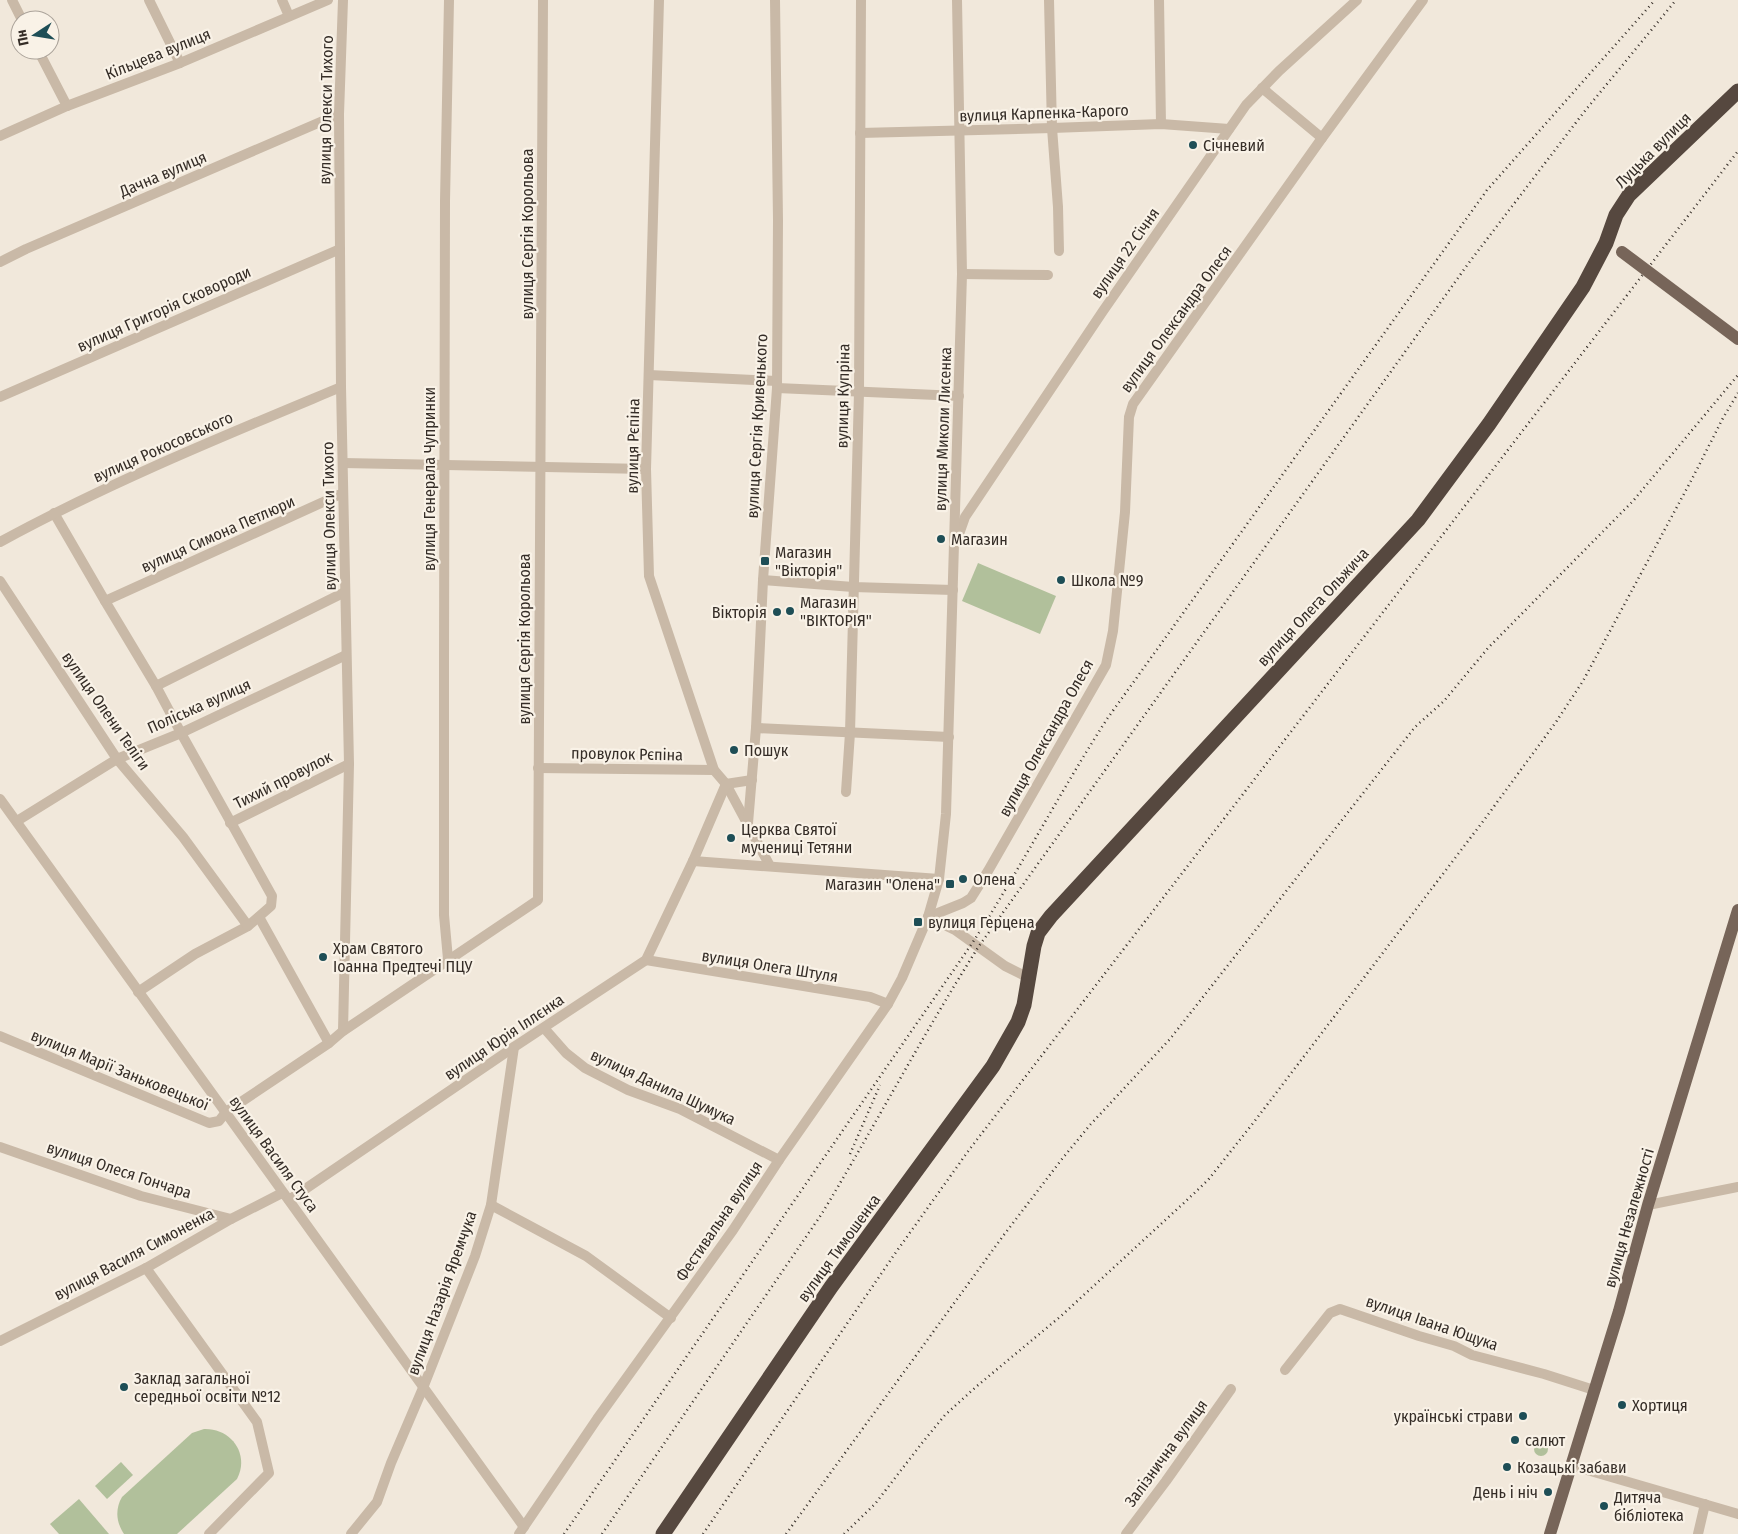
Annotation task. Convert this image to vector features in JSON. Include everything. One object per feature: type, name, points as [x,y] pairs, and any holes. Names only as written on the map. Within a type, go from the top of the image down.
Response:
[{"type":"highway","name":"Луцька вулиця","points":[[1606,243],[1616,215],[1629,195],[1738,91]]},
{"type":"highway","name":"вулиця Олега Ольжича","points":[[1029,978],[1038,933],[1051,916],[1418,520],[1489,424],[1583,287],[1606,243]]},
{"type":"highway","name":"вулиця Тимошенка","points":[[663,1534],[831,1287],[993,1066],[1018,1022],[1024,1005],[1029,978]]},
{"type":"main road","points":[[1606,243],[1622,252],[1738,338]]},
{"type":"main road","name":"вулиця Незалежності","points":[[1550,1534],[1619,1311],[1648,1205],[1738,910]]},
{"type":"street","points":[[149,0],[180,63]]},
{"type":"street","points":[[282,0],[289,16]]},
{"type":"street","name":"Кільцева вулиця","points":[[0,136],[67,106],[180,63],[328,0]]},
{"type":"street","name":"вулиця Олекси Тихого","points":[[343,0],[339,114],[341,386],[348,764],[343,1031]]},
{"type":"street","name":"вулиця Генерала Чупринки","points":[[448,959],[444,914],[445,201],[449,0]]},
{"type":"street","name":"вулиця Сергія Корольова","points":[[226,1112],[329,1043],[343,1031],[448,959],[538,900],[543,0]]},
{"type":"street","name":"вулиця Рєпіна","points":[[659,0],[646,469],[649,576],[714,770],[726,784],[770,866]]},
{"type":"street","name":"вулиця Сергія Кривенького","points":[[748,823],[756,728],[763,580],[777,384],[778,220],[775,0]]},
{"type":"street","name":"вулиця Купріна","points":[[846,792],[850,733],[859,392],[861,0]]},
{"type":"street","name":"вулиця Миколи Лисенка","points":[[928,917],[939,880],[946,814],[955,552],[962,274],[957,0]]},
{"type":"street","points":[[1049,0],[1052,128],[1058,207],[1059,251]]},
{"type":"street","points":[[1159,0],[1161,124]]},
{"type":"street","name":"вулиця 22 Січня","points":[[955,552],[965,517],[1103,311],[1246,105],[1279,71],[1357,0]]},
{"type":"street","name":"вулиця Олександра Олеся","points":[[928,917],[971,898],[1106,665],[1113,631],[1124,512],[1129,417],[1133,404],[1322,138],[1423,0]]},
{"type":"street","points":[[43,60],[67,106]]},
{"type":"street","points":[[1262,88],[1322,138]]},
{"type":"street","name":"Дачна вулиця","points":[[0,262],[26,249],[339,114]]},
{"type":"street","name":"вулиця Карпенка-Карого","points":[[860,133],[1161,124],[1229,129]]},
{"type":"street","name":"вулиця Григорія Сковороди","points":[[0,397],[340,249]]},
{"type":"street","points":[[962,274],[1048,275]]},
{"type":"street","points":[[649,375],[859,392],[959,396]]},
{"type":"street","name":"вулиця Рокосовського","points":[[0,542],[54,513],[195,448],[341,386]]},
{"type":"street","points":[[343,463],[646,469]]},
{"type":"street","name":"вулиця Симона Петлюри","points":[[104,601],[343,493]]},
{"type":"street","points":[[54,513],[104,601],[156,686],[180,733],[272,896],[271,906],[248,926],[195,954],[138,992]]},
{"type":"street","points":[[763,580],[853,587],[953,590]]},
{"type":"street","name":"вулиця Олени Теліги","points":[[0,581],[117,759],[183,837],[248,926]]},
{"type":"street","points":[[156,686],[346,592]]},
{"type":"street","name":"Поліська вулиця","points":[[16,821],[117,759],[180,733],[346,655]]},
{"type":"street","points":[[756,728],[949,737]]},
{"type":"street","name":"Тихий провулок","points":[[230,823],[348,764]]},
{"type":"street","name":"провулок Рєпіна","points":[[538,768],[714,770]]},
{"type":"street","points":[[646,960],[693,862],[726,784],[752,780]]},
{"type":"street","name":"вулиця Василя Стуса","points":[[0,798],[423,1388],[521,1531]]},
{"type":"street","points":[[693,862],[770,866],[939,880]]},
{"type":"street","points":[[259,916],[329,1043]]},
{"type":"street","points":[[928,917],[955,930],[1005,966],[1029,978]]},
{"type":"street","name":"Фестивальна вулиця","points":[[521,1531],[597,1419],[733,1230],[779,1160],[888,1004],[905,972],[928,917]]},
{"type":"street","name":"вулиця Олега Штуля","points":[[646,960],[870,997],[888,1004]]},
{"type":"street","name":"вулиця Юрія Іллєнка","points":[[286,1197],[646,960]]},
{"type":"street","name":"вулиця Данила Шумука","points":[[544,1028],[566,1053],[585,1068],[628,1090],[680,1109],[779,1160]]},
{"type":"street","name":"вулиця Марії Заньковецької","points":[[0,1036],[209,1123],[219,1120],[226,1112]]},
{"type":"street","name":"вулиця Назарія Яремчука","points":[[351,1534],[377,1502],[475,1256],[491,1205],[514,1047]]},
{"type":"street","name":"вулиця Олеся Гончара","points":[[0,1147],[142,1196],[231,1219]]},
{"type":"street","points":[[1648,1205],[1738,1187]]},
{"type":"street","name":"вулиця Василя Симоненка","points":[[0,1340],[146,1268],[231,1219],[286,1197]]},
{"type":"street","points":[[491,1205],[586,1256],[671,1318]]},
{"type":"street","points":[[146,1268],[257,1422],[269,1473],[209,1534]]},
{"type":"street","name":"вулиця Івана Ющука","points":[[1285,1370],[1330,1313],[1340,1308],[1419,1336],[1454,1346],[1472,1355],[1544,1374],[1594,1390]]},
{"type":"street","name":"Залізнична вулиця","points":[[1126,1534],[1231,1389]]},
{"type":"street","points":[[1570,1465],[1738,1514]]},
{"type":"street","points":[[1698,1534],[1705,1504]]},
{"type":"green space","points":[[978,563],[1056,596],[1040,634],[962,601]]},
{"type":"green space","points":[[204,1429],[222,1433],[236,1444],[241,1460],[237,1479],[177,1534],[124,1534],[117,1516],[118,1506],[122,1497],[192,1433]]},
{"type":"green space","points":[[1538,1442],[1544,1442],[1548,1449],[1544,1456],[1538,1456],[1534,1452],[1534,1446]]},
{"type":"green space","points":[[121,1462],[133,1475],[107,1499],[95,1486]]},
{"type":"green space","points":[[79,1499],[109,1534],[59,1534],[50,1524]]},
{"type":"railway","points":[[564,1534],[973,942],[1107,719],[1487,190],[1655,0]]},
{"type":"railway","points":[[602,1534],[821,1215],[979,946],[1468,264],[1584,112],[1676,0]]},
{"type":"railway","points":[[703,1534],[894,1255],[969,1150],[1738,151]]},
{"type":"railway","points":[[786,1534],[1003,1236],[1062,1159],[1090,1125],[1170,1039],[1415,727],[1444,701],[1488,648],[1633,501],[1738,375]]},
{"type":"railway","points":[[844,1534],[875,1504],[945,1415],[1061,1316],[1186,1201],[1208,1180],[1254,1122],[1484,820],[1556,722],[1583,681],[1738,393]]},
{"type":"railway","points":[[850,1154],[880,1085]]},
{"type":"place","name":"Січневий","points":[[1193,145]]},
{"type":"place","name":"Магазин","points":[[941,539]]},
{"type":"place","name":"Магазин \"Вікторія\"","points":[[765,561]]},
{"type":"place","name":"Школа №9","points":[[1061,580]]},
{"type":"place","name":"Магазин \"ВІКТОРІЯ\"","points":[[790,611]]},
{"type":"place","name":"Вікторія","points":[[777,612]]},
{"type":"place","name":"Пошук","points":[[734,750]]},
{"type":"place","name":"Церква Святої мучениці Тетяни","points":[[731,838]]},
{"type":"place","name":"Олена","points":[[963,879]]},
{"type":"place","name":"Магазин \"Олена\"","points":[[950,884]]},
{"type":"place","name":"вулиця Герцена","points":[[918,922]]},
{"type":"place","name":"Храм Святого Іоанна Предтечі ПЦУ","points":[[323,957]]},
{"type":"place","name":"Заклад загальної середньої освіти №12","points":[[124,1387]]},
{"type":"place","name":"Хортиця","points":[[1622,1405]]},
{"type":"place","name":"українські страви","points":[[1523,1416]]},
{"type":"place","name":"салют","points":[[1515,1440]]},
{"type":"place","name":"Козацькі забави","points":[[1507,1467]]},
{"type":"place","name":"День і ніч","points":[[1548,1492]]},
{"type":"place","name":"Дитяча бібліотека","points":[[1604,1506]]}]
